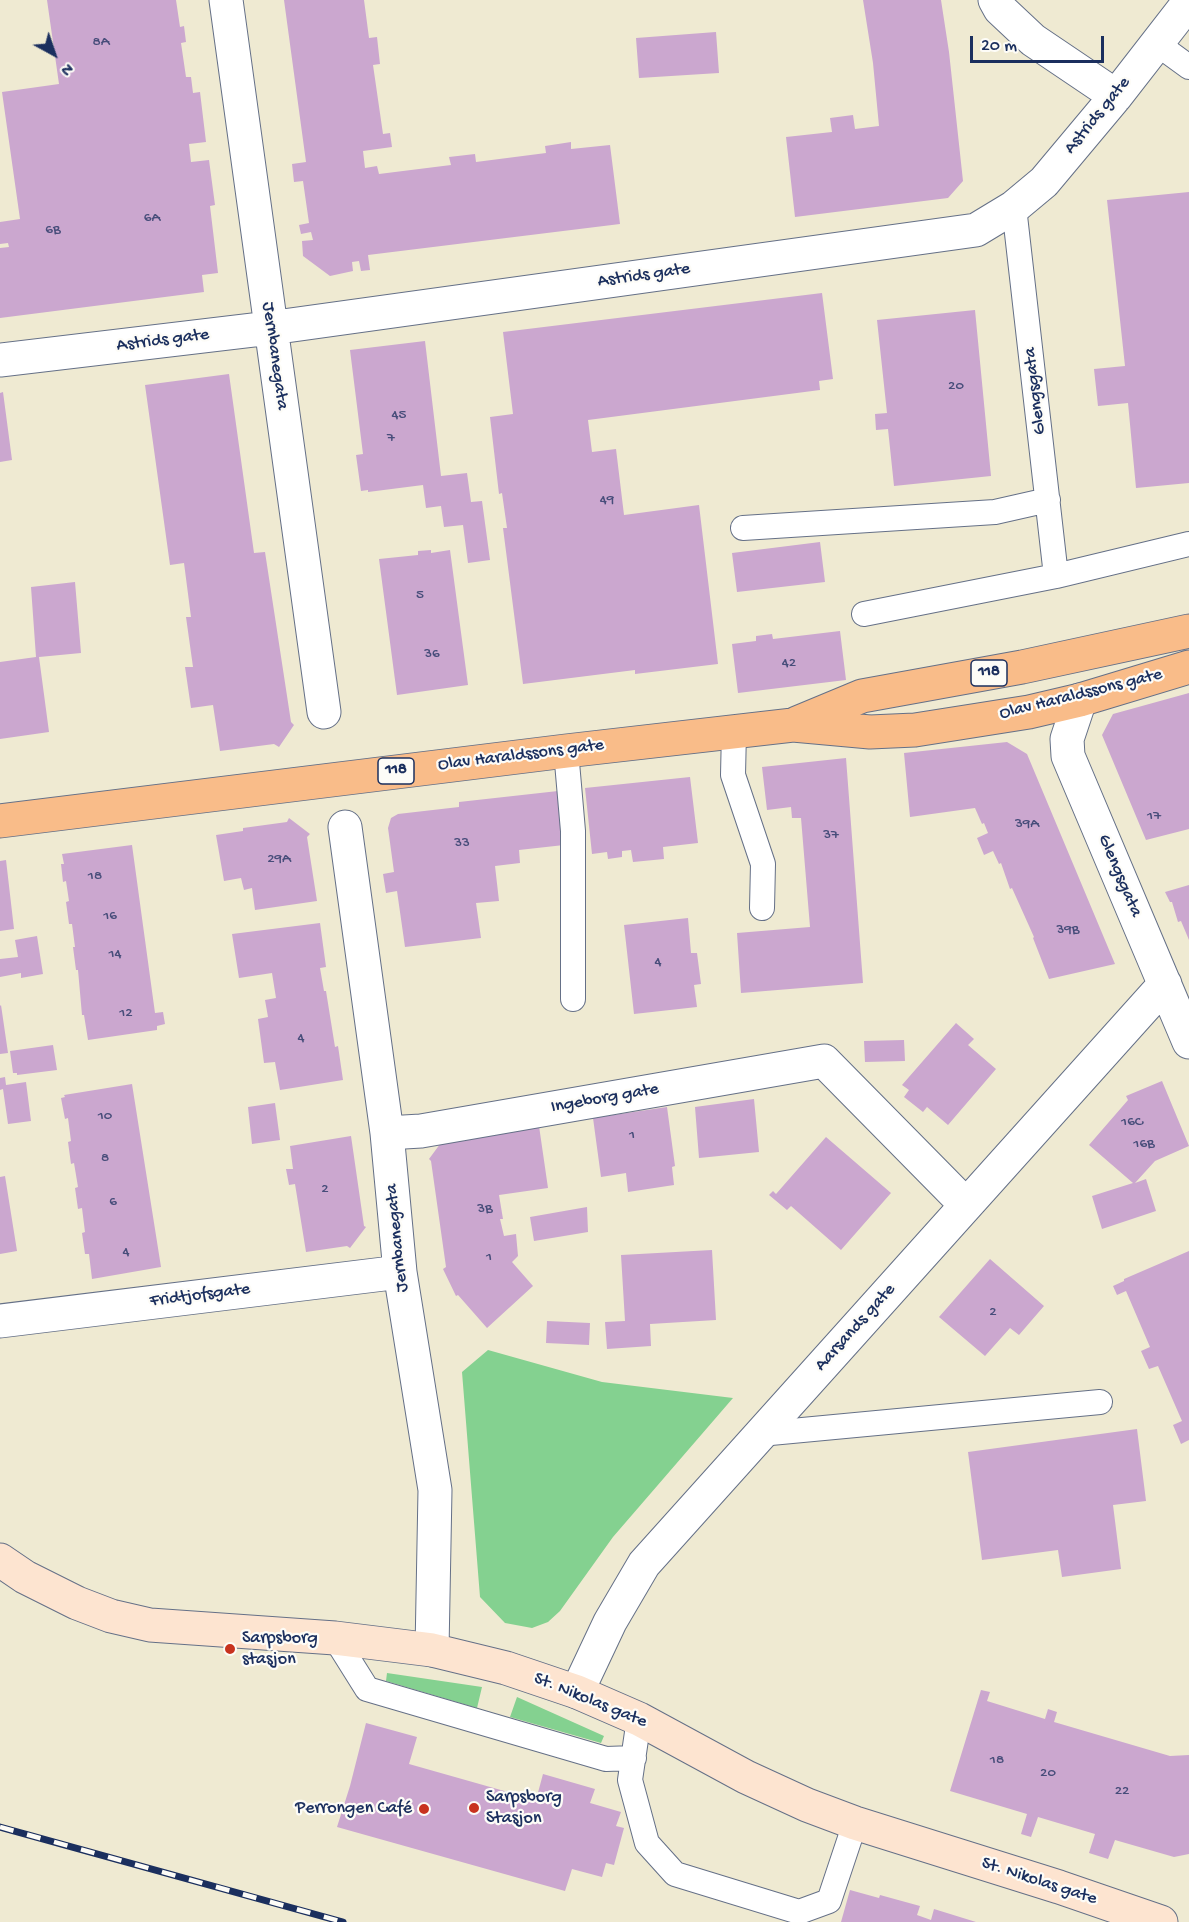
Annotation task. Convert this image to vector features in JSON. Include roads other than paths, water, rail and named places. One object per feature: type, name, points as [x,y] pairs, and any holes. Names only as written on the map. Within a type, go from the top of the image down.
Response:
[{"type":"main road","name":"Olav Haraldssons gate","points":[[793,725],[862,696],[1022,667],[1189,631]]},
{"type":"main road","name":"Olav Haraldssons gate","points":[[0,821],[793,725],[870,732],[915,730],[1029,712],[1080,700],[1189,667]]},
{"type":"street","name":"Jernbanegata","points":[[226,0],[324,712]]},
{"type":"street","points":[[995,0],[1000,9],[1033,40],[1116,96]]},
{"type":"street","name":"Astrids gate","points":[[0,360],[270,328],[976,230],[1014,207],[1044,182],[1116,96],[1189,2]]},
{"type":"street","name":"Glengsgata","points":[[1080,700],[1067,739],[1068,756],[1189,1042]]},
{"type":"street","name":"Jernbanegata","points":[[345,827],[387,1133],[400,1272],[435,1490],[432,1650]]},
{"type":"street","name":"Aarsands gate","points":[[577,1692],[610,1622],[644,1564],[1165,984]]},
{"type":"street","name":"Ingeborg gate","points":[[387,1133],[421,1131],[824,1062],[966,1205]]},
{"type":"street","name":"Fridtjofsgate","points":[[0,1321],[400,1272]]},
{"type":"street","name":"St. Nikolas gate","points":[[0,1560],[25,1577],[77,1603],[111,1616],[150,1625],[335,1638],[432,1650],[506,1668],[577,1692],[639,1719],[746,1777],[807,1805],[855,1823],[1059,1887],[1161,1922]]},
{"type":"lane","points":[[1156,43],[1189,67]]},
{"type":"lane","name":"Glengsgata","points":[[1014,207],[1056,576]]},
{"type":"lane","points":[[743,528],[995,512],[1048,500]]},
{"type":"lane","points":[[864,614],[1056,576],[1189,544]]},
{"type":"lane","points":[[734,731],[733,775],[763,864],[762,908]]},
{"type":"lane","points":[[566,751],[573,831],[573,999]]},
{"type":"lane","points":[[760,1434],[1100,1402]]},
{"type":"lane","points":[[335,1638],[367,1689],[606,1759],[634,1758]]},
{"type":"lane","points":[[639,1719],[630,1780],[647,1843],[675,1874],[799,1912],[829,1901],[855,1823]]},
{"type":"railway","points":[[0,1827],[343,1922]]},
{"type":"place","name":"Sarpsborg stasjon","points":[[230,1649]]},
{"type":"place","name":"Sarpsborg Stasjon","points":[[474,1808]]},
{"type":"place","name":"Perrongen Café","points":[[424,1809]]}]
